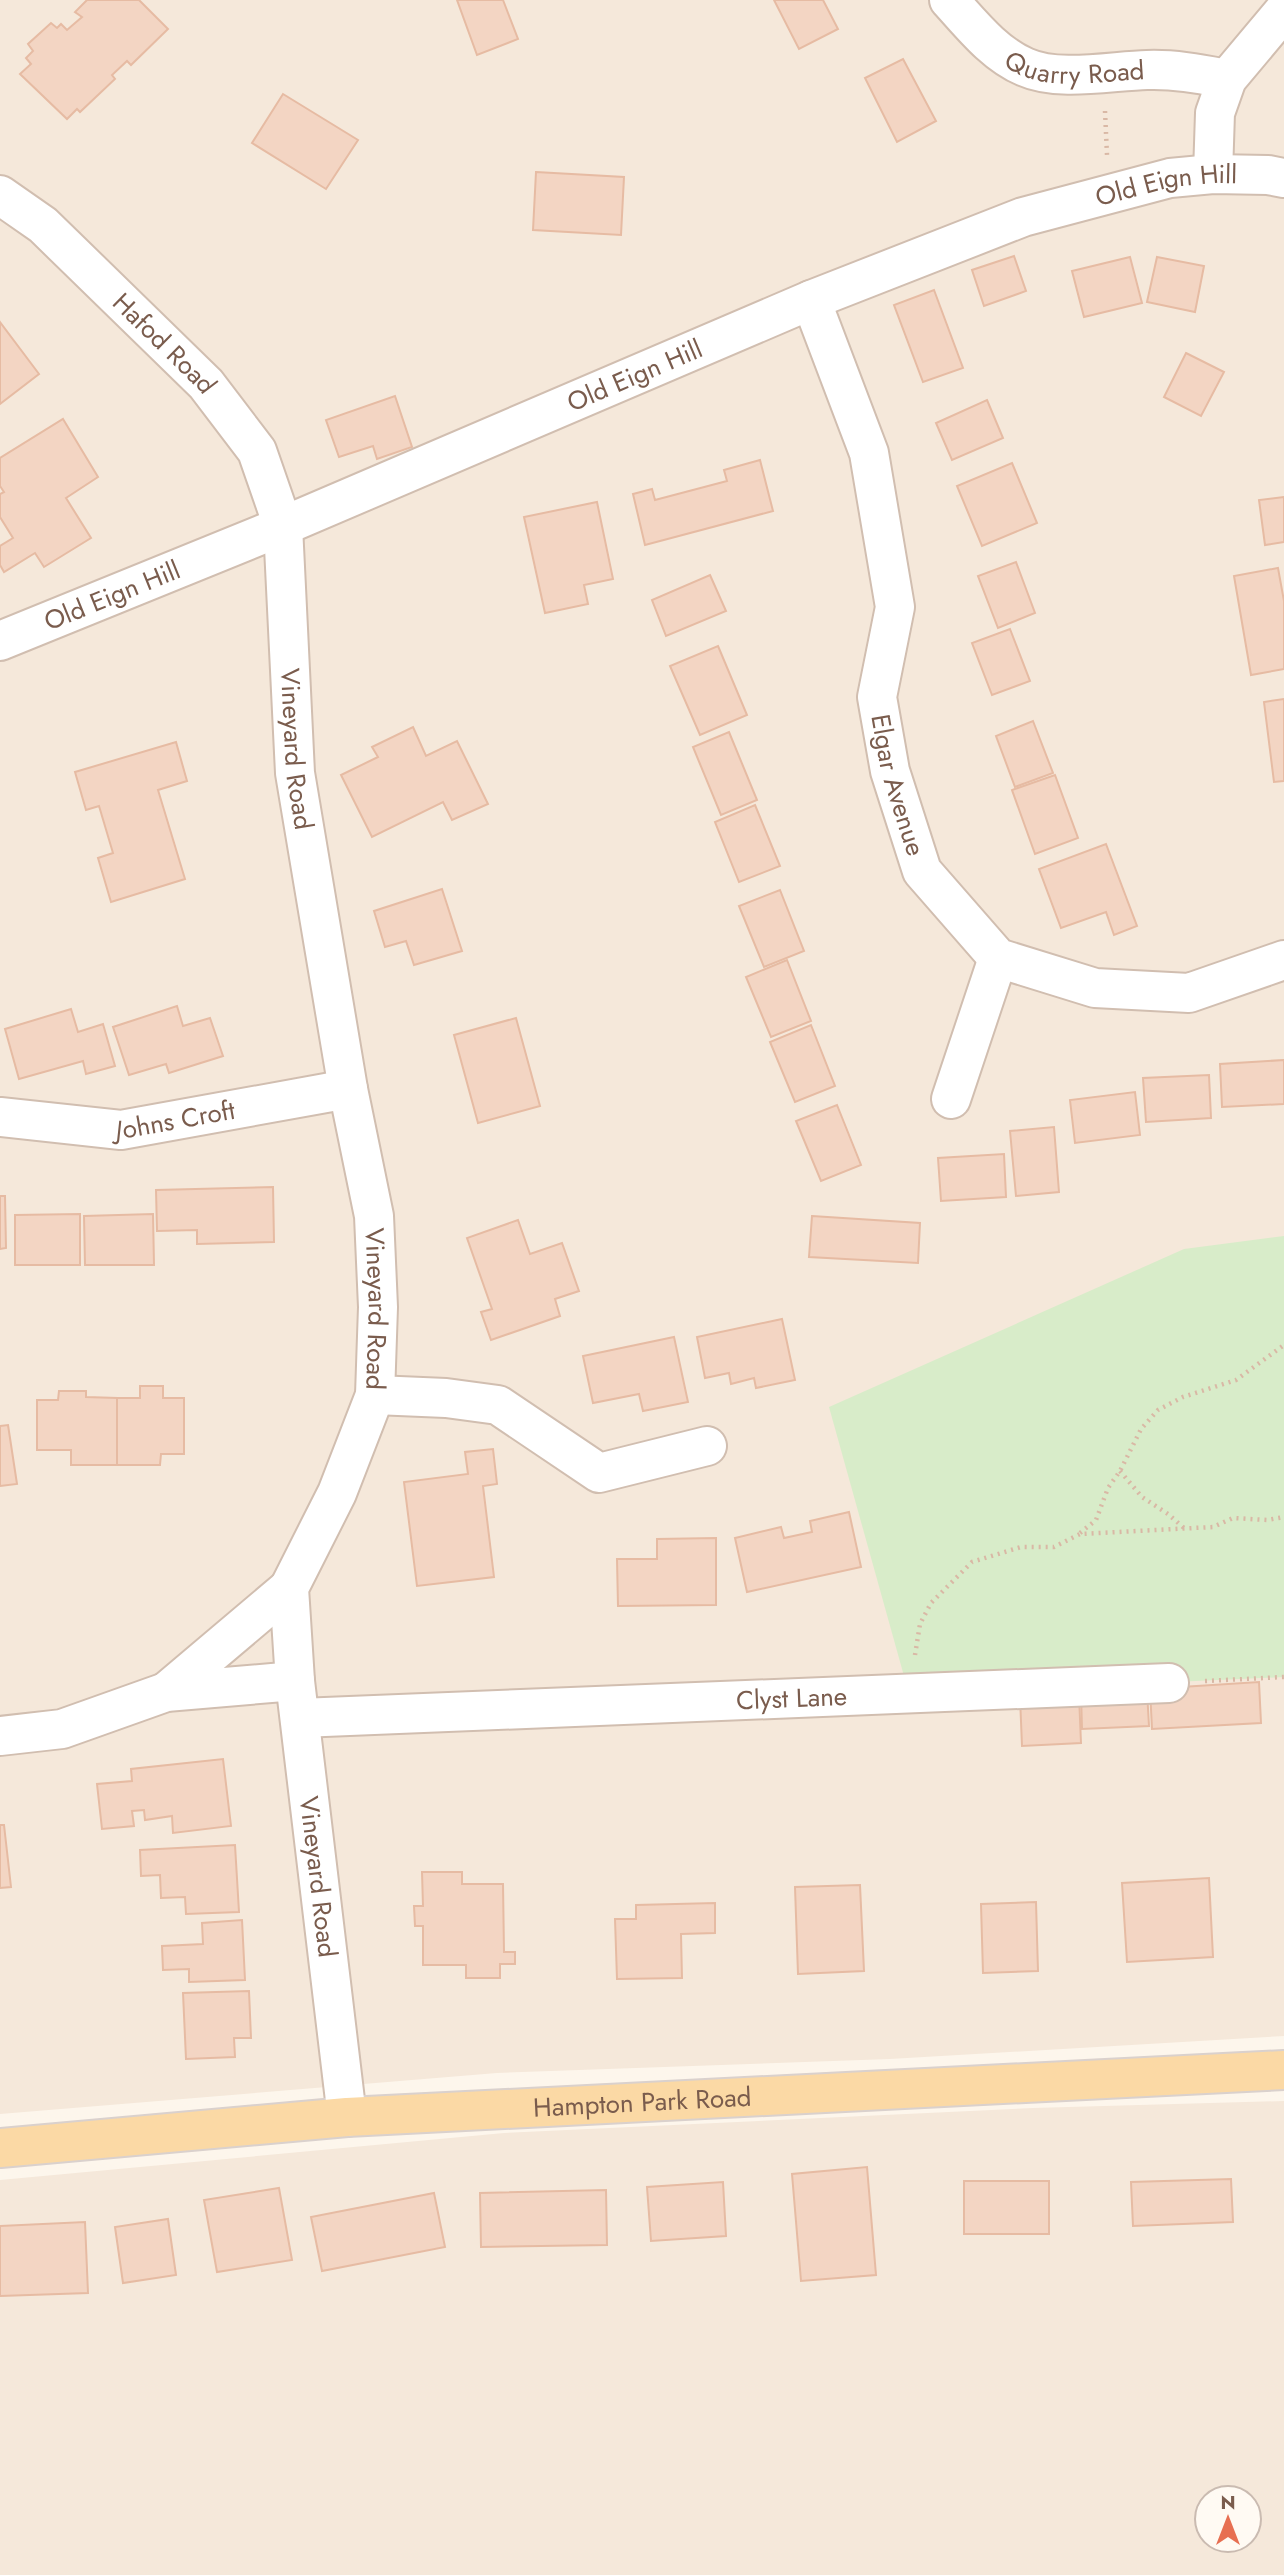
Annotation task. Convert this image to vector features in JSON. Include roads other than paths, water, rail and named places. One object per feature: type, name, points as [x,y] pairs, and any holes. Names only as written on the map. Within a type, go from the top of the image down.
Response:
[{"type":"main road","name":"Hampton Park Road","points":[[0,2148],[346,2118],[1284,2070]]},
{"type":"street","name":"Quarry Road","points":[[949,0],[998,51],[1025,68],[1060,74],[1150,70],[1187,72],[1227,79]]},
{"type":"street","points":[[1213,174],[1215,113],[1227,79],[1284,10]]},
{"type":"street","name":"Old Eign Hill","points":[[0,641],[282,526],[811,300],[1023,217],[1170,178],[1213,174],[1284,178]]},
{"type":"street","name":"Hafod Road","points":[[0,195],[43,225],[206,384],[257,451],[282,526]]},
{"type":"street","name":"Elgar Avenue","points":[[811,300],[869,453],[895,607],[877,697],[890,771],[922,871],[998,958]]},
{"type":"street","name":"Vineyard Road","points":[[282,526],[295,774],[348,1089],[374,1216],[378,1307],[375,1395],[337,1493],[289,1588],[295,1681],[346,2118]]},
{"type":"street","points":[[951,1099],[998,958],[1095,988],[1188,993],[1284,960]]},
{"type":"street","name":"Johns Croft","points":[[0,1117],[121,1130],[348,1089]]},
{"type":"street","points":[[375,1395],[446,1398],[498,1405],[599,1473],[707,1446]]},
{"type":"street","points":[[166,1692],[289,1588]]},
{"type":"street","points":[[0,1737],[62,1729],[166,1692],[295,1681]]},
{"type":"street","name":"Clyst Lane","points":[[300,1718],[1169,1683]]}]
